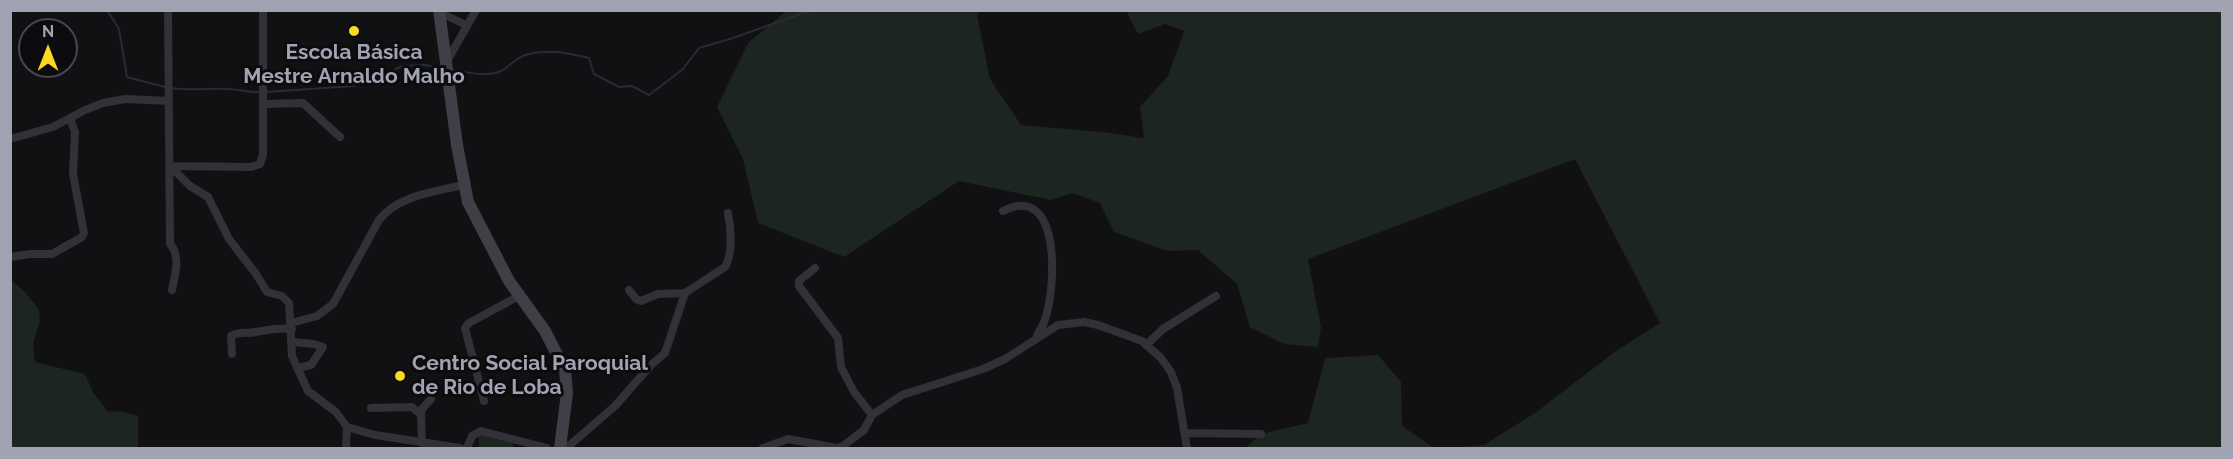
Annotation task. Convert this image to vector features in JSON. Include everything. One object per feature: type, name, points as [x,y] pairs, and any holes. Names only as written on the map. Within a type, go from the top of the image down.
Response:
[{"type":"street","points":[[168,10],[170,244],[176,250],[172,290]]},
{"type":"street","points":[[170,166],[258,166],[262,160],[263,10]]},
{"type":"street","points":[[446,63],[476,10]]},
{"type":"street","points":[[439,11],[466,25]]},
{"type":"street","points":[[439,11],[463,185],[472,213],[519,296],[545,330],[565,370],[567,393],[560,448],[570,445],[615,406],[651,365],[665,353],[686,293]]},
{"type":"street","points":[[10,139],[54,127],[103,103],[125,99],[169,97]]},
{"type":"street","points":[[263,104],[303,103],[340,137]]},
{"type":"street","points":[[10,257],[52,254],[82,237],[84,233],[73,174],[75,132],[70,118]]},
{"type":"street","points":[[170,166],[190,186],[208,197],[229,240],[267,292],[282,296],[289,303],[292,356],[308,391],[336,412],[347,427],[409,445],[422,443],[460,448]]},
{"type":"street","points":[[232,354],[231,336],[235,333],[255,333],[291,326],[317,316],[333,304],[386,211],[403,201],[463,185]]},
{"type":"street","points":[[1003,212],[1017,206],[1035,209],[1044,217],[1047,226],[1052,256],[1050,298],[1045,320],[1035,339]]},
{"type":"street","points":[[629,290],[641,301],[658,294],[686,293],[725,267],[728,262],[731,225],[728,213]]},
{"type":"street","points":[[815,268],[799,281],[799,286],[838,338],[841,368],[854,392],[872,415]]},
{"type":"street","points":[[484,401],[465,328],[469,323],[519,296]]},
{"type":"street","points":[[1146,345],[1163,328],[1216,296]]},
{"type":"street","points":[[762,448],[788,439],[837,448],[843,446],[864,430],[872,415],[902,395],[983,369],[1005,359],[1058,325],[1084,322],[1111,330],[1146,345],[1161,358],[1171,372],[1181,403],[1187,448]]},
{"type":"street","points":[[292,342],[323,347],[311,366],[297,368]]},
{"type":"street","points":[[422,443],[422,409],[431,399]]},
{"type":"street","points":[[371,408],[412,407],[421,416]]},
{"type":"street","points":[[346,448],[347,427]]},
{"type":"street","points":[[467,448],[472,436],[481,431],[547,448]]},
{"type":"street","points":[[1185,433],[1261,434]]},
{"type":"shaded area","points":[[792,10],[980,11],[977,15],[990,79],[1021,125],[1144,138],[1140,107],[1168,76],[1184,31],[1165,24],[1138,34],[1126,11],[2222,11],[2222,448],[1443,448],[1484,445],[1535,413],[1616,351],[1660,323],[1575,159],[1308,259],[1321,327],[1318,347],[1284,344],[1250,327],[1237,284],[1198,250],[1168,251],[1114,232],[1100,203],[1072,193],[1051,200],[959,181],[844,257],[758,223],[743,159],[717,107],[748,43],[785,12]]},
{"type":"shaded area","points":[[11,280],[39,309],[40,321],[33,344],[35,362],[85,374],[93,392],[107,411],[138,416],[138,448],[11,448]]},
{"type":"shaded area","points":[[1378,355],[1401,382],[1402,426],[1434,448],[1245,448],[1261,434],[1308,423],[1325,358]]},
{"type":"shaded area","points":[[486,435],[513,442],[513,448],[479,447],[479,436]]},
{"type":"waterway","points":[[107,10],[119,29],[127,77],[165,87]]},
{"type":"waterway","points":[[455,70],[490,74],[501,71],[524,55],[559,52],[589,58],[594,74],[619,87],[632,86],[649,95],[683,69],[699,48],[812,10]]},
{"type":"waterway","points":[[266,92],[354,86],[376,79],[402,66],[426,65],[439,68]]},
{"type":"waterway","points":[[171,88],[261,92]]},
{"type":"place","name":"Escola Básica Mestre Arnaldo Malho","points":[[354,31]]},
{"type":"place","name":"Centro Social Paroquial de Rio de Loba","points":[[400,376]]}]
